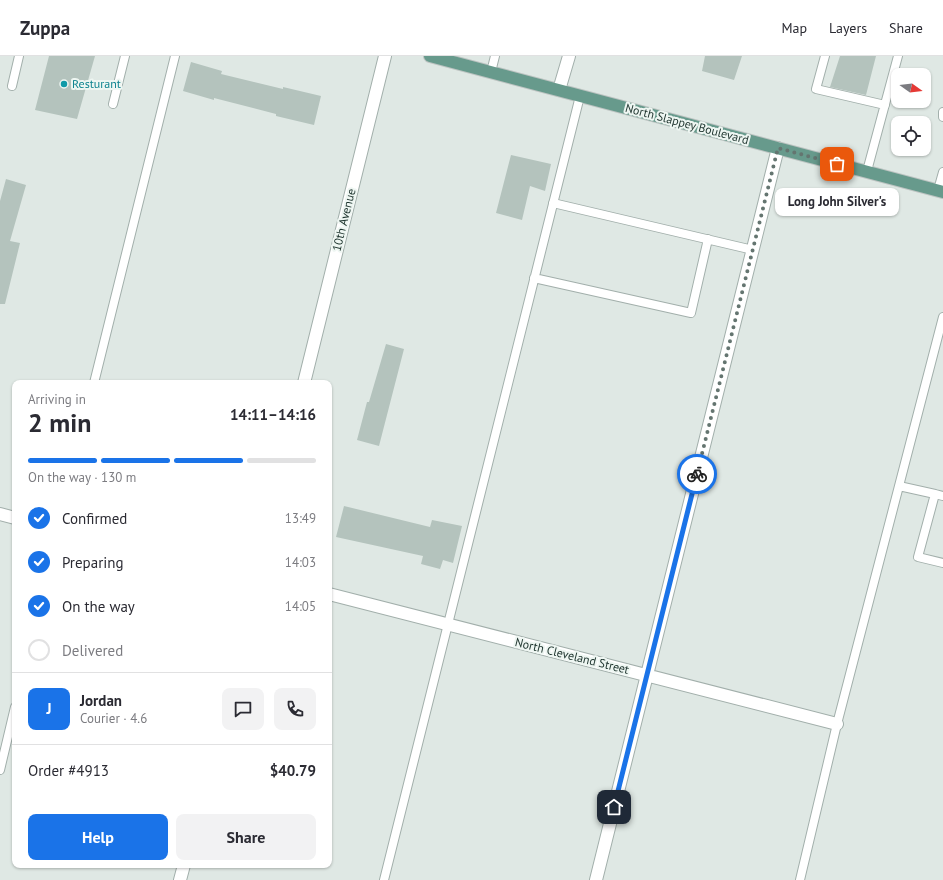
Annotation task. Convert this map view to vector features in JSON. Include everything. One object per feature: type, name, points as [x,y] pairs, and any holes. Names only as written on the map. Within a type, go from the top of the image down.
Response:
[{"type":"main road","name":"North Slappey Boulevard","points":[[430,56],[940,191]]},
{"type":"street","name":"10th Avenue","points":[[305,380],[385,56]]},
{"type":"street","points":[[559,90],[569,56]]},
{"type":"street","points":[[596,880],[778,148]]},
{"type":"street","points":[[0,514],[12,517]]},
{"type":"street","name":"North Cleveland Street","points":[[332,595],[837,724]]},
{"type":"street","points":[[180,880],[183,868]]},
{"type":"lane","points":[[12,86],[18,56]]},
{"type":"lane","points":[[113,104],[125,56]]},
{"type":"lane","points":[[95,380],[175,56]]},
{"type":"lane","points":[[491,72],[496,56]]},
{"type":"lane","points":[[825,56],[816,89],[885,105]]},
{"type":"lane","points":[[867,172],[898,56]]},
{"type":"lane","points":[[384,880],[580,96]]},
{"type":"lane","points":[[943,112],[943,117]]},
{"type":"lane","points":[[940,191],[943,172]]},
{"type":"lane","points":[[553,202],[753,250]]},
{"type":"lane","points":[[534,278],[691,313],[708,239]]},
{"type":"lane","points":[[800,880],[837,724],[943,317]]},
{"type":"lane","points":[[899,486],[939,495],[918,557],[943,563]]},
{"type":"lane","points":[[0,770],[12,720]]},
{"type":"building","name":"Resturant","points":[[49,56],[95,56],[77,119],[35,110]]},
{"type":"building","points":[[705,56],[742,56],[734,80],[702,71]]},
{"type":"building","points":[[840,56],[876,56],[866,95],[830,87]]},
{"type":"building","points":[[191,62],[222,71],[221,74],[283,89],[283,87],[321,96],[314,125],[183,91]]},
{"type":"building","points":[[511,155],[551,164],[545,191],[530,186],[522,220],[496,213]]},
{"type":"building","points":[[6,179],[26,185],[10,241],[20,243],[5,304],[0,304],[0,201]]},
{"type":"building","points":[[386,344],[404,349],[379,446],[357,440],[367,402],[369,402]]},
{"type":"building","points":[[344,506],[430,527],[432,520],[462,526],[453,563],[443,560],[440,569],[421,564],[423,556],[336,537]]},
{"type":"way so far","points":[[697,474],[778,148],[837,164]]},
{"type":"place","name":"Resturant","points":[[64,84]]},
{"type":"place","name":"Long John Silver's","points":[[837,164]]},
{"type":"route","points":[[614,807],[697,474]]}]
